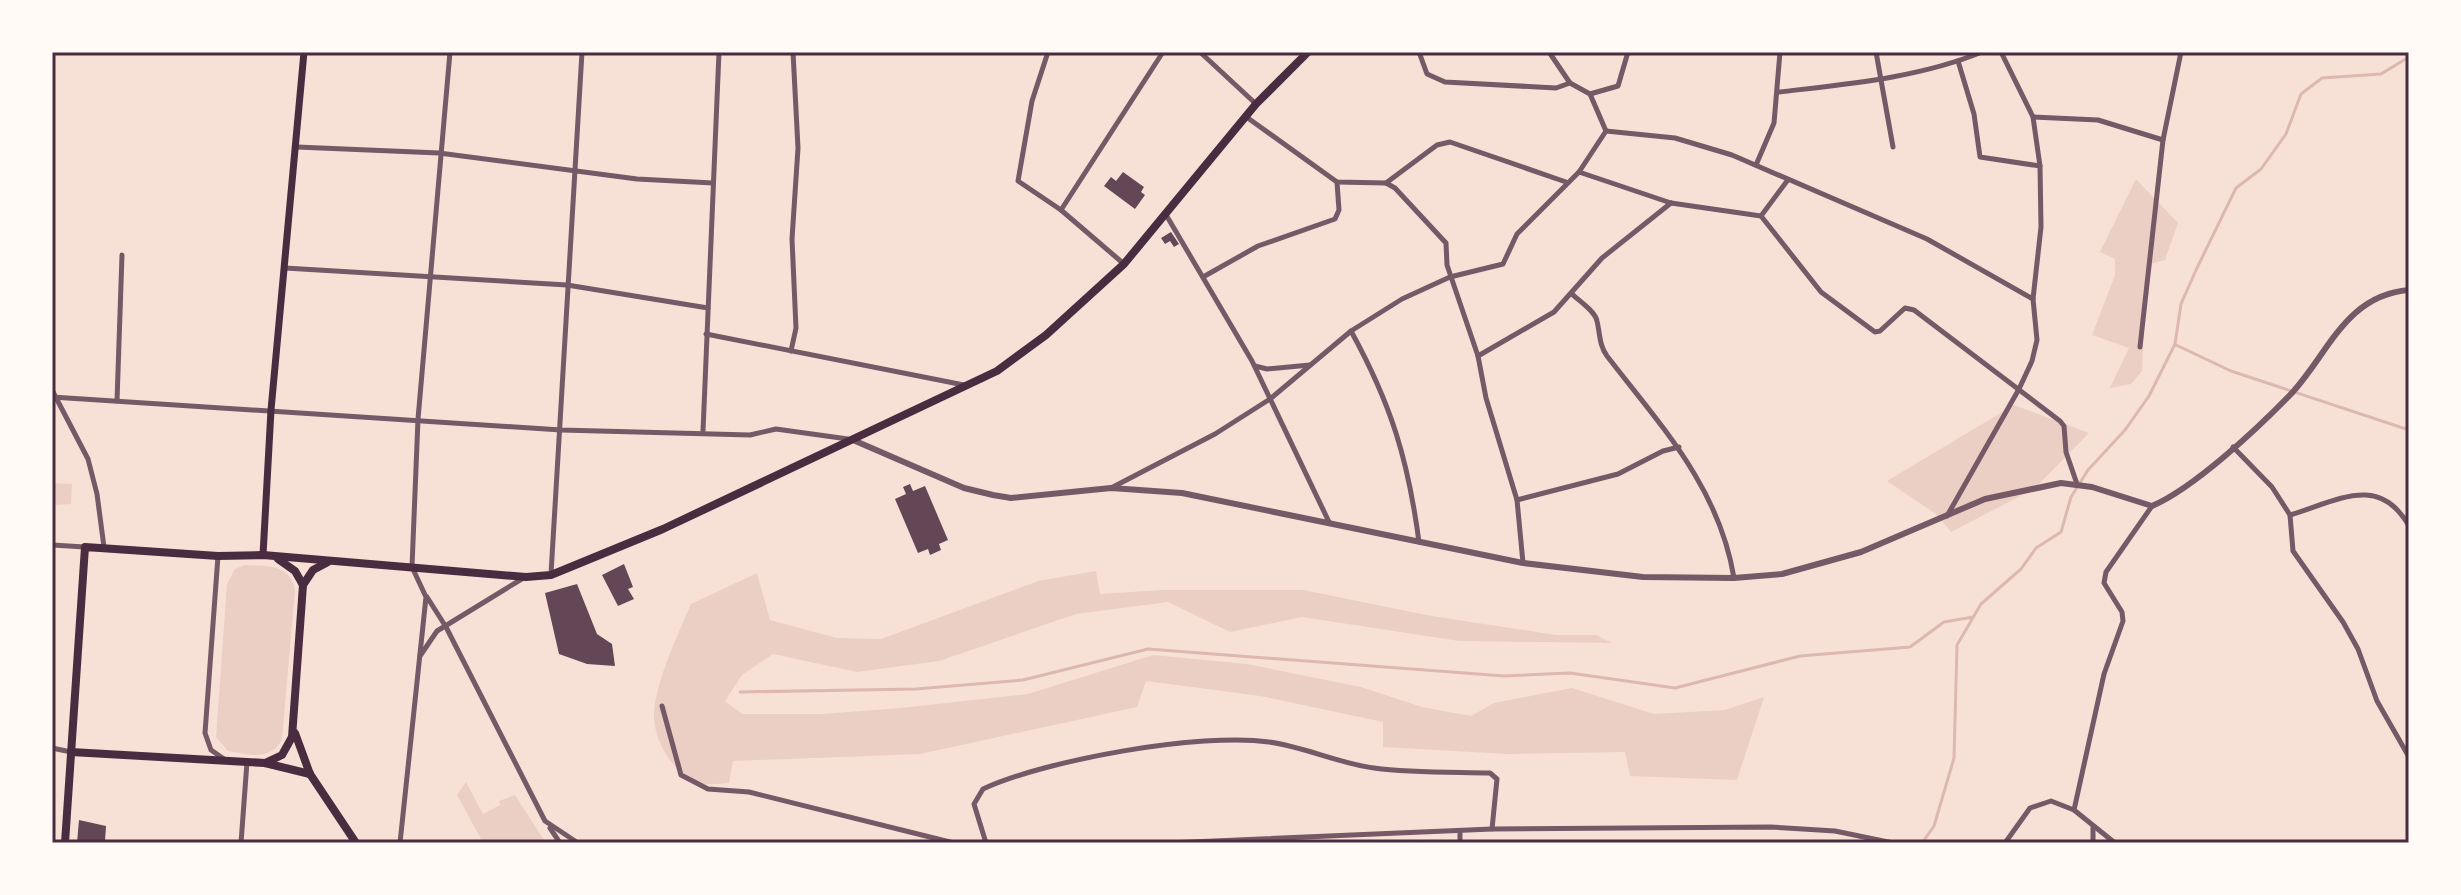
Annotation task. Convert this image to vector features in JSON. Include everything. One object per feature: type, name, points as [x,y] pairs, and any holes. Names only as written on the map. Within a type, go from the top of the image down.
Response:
[{"type":"main road","points":[[267,555],[271,410],[304,52]]},
{"type":"main road","points":[[65,843],[85,547],[218,556],[267,555],[526,577],[551,575],[663,529],[971,385],[1046,335],[1124,264],[1245,116],[1308,52]]},
{"type":"main road","points":[[267,555],[289,565],[303,585]]},
{"type":"main road","points":[[265,763],[275,760],[289,746],[303,585],[313,570],[337,561]]},
{"type":"main road","points":[[293,724],[301,758],[356,843]]},
{"type":"main road","points":[[71,752],[265,763],[310,774]]},
{"type":"street","points":[[450,52],[428,276],[412,567],[545,821],[560,843]]},
{"type":"street","points":[[551,575],[582,52]]},
{"type":"street","points":[[703,431],[719,52]]},
{"type":"street","points":[[791,351],[796,328],[792,239],[798,148],[793,52]]},
{"type":"street","points":[[1048,52],[1032,101],[1018,177],[1020,184],[1061,210],[1124,264]]},
{"type":"street","points":[[1061,210],[1163,52]]},
{"type":"street","points":[[1200,52],[1256,104]]},
{"type":"street","points":[[1419,52],[1427,74],[1445,82],[1556,88],[1570,83]]},
{"type":"street","points":[[1549,52],[1570,83],[1590,94],[1606,131]]},
{"type":"street","points":[[1590,94],[1618,86],[1628,52]]},
{"type":"street","points":[[1756,165],[1774,123],[1780,52]]},
{"type":"street","points":[[1876,52],[1893,147]]},
{"type":"street","points":[[1779,92],[1883,79],[1982,52]]},
{"type":"street","points":[[1946,518],[2019,389],[2036,351],[2033,299],[2041,227],[2040,166],[2033,117],[2001,52]]},
{"type":"street","points":[[2140,347],[2163,140],[2181,52]]},
{"type":"street","points":[[1958,61],[1974,114],[1980,157],[2040,166]]},
{"type":"street","points":[[1245,116],[1337,182],[1386,183],[1395,188],[1443,239],[1450,277],[1478,356],[1486,398],[1517,500],[1523,563]]},
{"type":"street","points":[[2033,117],[2098,120],[2163,140]]},
{"type":"street","points":[[1606,131],[1675,138],[1756,165],[1927,239],[2033,299]]},
{"type":"street","points":[[1111,488],[1215,434],[1270,399],[1351,331],[1402,299],[1450,277],[1503,264],[1517,234],[1579,172],[1606,131]]},
{"type":"street","points":[[1386,183],[1437,145],[1450,142],[1566,182]]},
{"type":"street","points":[[297,147],[439,153],[574,171],[713,183]]},
{"type":"street","points":[[1579,172],[1671,203],[1761,216],[1821,292],[1870,330],[1880,331],[1909,308],[2064,426],[2066,452],[2077,484]]},
{"type":"street","points":[[1761,216],[1787,181]]},
{"type":"street","points":[[1203,277],[1258,246],[1335,219],[1339,210],[1337,182]]},
{"type":"street","points":[[1478,356],[1533,327],[1572,294],[1602,258],[1671,203]]},
{"type":"street","points":[[1165,213],[1255,366],[1329,522]]},
{"type":"street","points":[[117,401],[122,255]]},
{"type":"street","points":[[285,268],[567,285],[708,308]]},
{"type":"street","points":[[2074,810],[2104,674],[2123,621],[2122,612],[2104,583],[2106,572],[2152,506],[2195,482],[2289,397],[2353,313],[2377,298],[2409,290]]},
{"type":"street","points":[[1572,294],[1597,321],[1606,355],[1679,447],[1711,501],[1723,530],[1734,578]]},
{"type":"street","points":[[1351,331],[1396,424],[1408,473],[1419,542]]},
{"type":"street","points":[[706,334],[971,385]]},
{"type":"street","points":[[1255,366],[1267,369],[1311,365]]},
{"type":"street","points":[[52,390],[88,459],[97,494],[104,547]]},
{"type":"street","points":[[53,397],[561,430],[703,431],[750,435],[776,429],[853,440],[964,488],[993,495],[1011,498],[1111,488],[1182,493],[1523,563],[1643,577],[1734,578],[1782,574],[1826,564],[1946,518],[1985,499],[2061,483],[2077,484],[2152,506]]},
{"type":"street","points":[[2233,446],[2272,487],[2290,515],[2293,551],[2343,622],[2358,649],[2377,701],[2409,757]]},
{"type":"street","points":[[1517,500],[1618,474],[1663,451],[1679,447]]},
{"type":"street","points":[[2290,515],[2366,493],[2387,498],[2400,510],[2409,526]]},
{"type":"street","points":[[52,545],[85,547]]},
{"type":"street","points":[[218,556],[205,733],[211,750],[229,761]]},
{"type":"street","points":[[418,669],[426,644],[446,627],[526,577]]},
{"type":"street","points":[[400,843],[426,597]]},
{"type":"street","points":[[662,706],[681,775],[698,786],[749,792],[954,843]]},
{"type":"street","points":[[986,843],[974,804],[983,789],[1067,762],[1187,742],[1265,741],[1313,750],[1373,768],[1490,773],[1497,779],[1492,829]]},
{"type":"street","points":[[52,748],[71,752]]},
{"type":"street","points":[[241,843],[247,762]]},
{"type":"street","points":[[2005,843],[2020,819],[2041,802],[2051,801],[2074,810],[2115,843]]},
{"type":"street","points":[[545,821],[578,843]]},
{"type":"street","points":[[2093,826],[2093,843]]},
{"type":"street","points":[[1168,843],[1492,829],[1770,827],[1863,835],[1893,843]]},
{"type":"street","points":[[1460,831],[1460,843]]},
{"type":"street","points":[[1860,843],[1863,835]]},
{"type":"shaded area","points":[[2136,179],[2178,223],[2165,260],[2147,265],[2142,371],[2131,384],[2110,388],[2129,348],[2092,335],[2115,275],[2115,259],[2100,252]]},
{"type":"shaded area","points":[[2014,405],[2089,433],[2034,489],[1951,532],[1936,514],[1887,481]]},
{"type":"shaded area","points":[[52,483],[72,484],[71,504],[54,505],[52,509]]},
{"type":"shaded area","points":[[245,565],[269,566],[283,571],[293,582],[295,590],[282,739],[272,751],[259,755],[228,751],[216,737],[227,584],[235,569]]},
{"type":"shaded area","points":[[1096,571],[1100,594],[1162,590],[1304,590],[1426,615],[1556,635],[1596,635],[1612,643],[1459,641],[1302,617],[1230,632],[1168,602],[1076,614],[939,661],[857,672],[773,654],[742,675],[725,701],[742,714],[822,714],[900,708],[1028,694],[1153,655],[1247,664],[1361,687],[1422,707],[1471,716],[1494,703],[1572,688],[1654,714],[1725,710],[1764,697],[1737,780],[1630,776],[1625,752],[1506,754],[1383,747],[1383,722],[1260,696],[1146,681],[1137,707],[920,754],[733,761],[729,783],[704,784],[693,780],[675,766],[661,745],[654,722],[659,685],[691,604],[757,573],[770,620],[837,638],[881,639],[1038,581]]},
{"type":"shaded area","points":[[466,782],[483,814],[500,805],[499,801],[515,795],[546,843],[476,843],[481,839],[457,795]]},
{"type":"building","points":[[1123,172],[1144,187],[1141,192],[1145,195],[1135,209],[1104,186],[1111,177],[1116,181]]},
{"type":"building","points":[[1171,232],[1179,244],[1174,247],[1170,241],[1165,244],[1161,238]]},
{"type":"building","points":[[910,484],[913,491],[925,486],[948,540],[939,544],[941,550],[930,555],[928,549],[918,553],[895,499],[906,494],[903,487]]},
{"type":"building","points":[[624,564],[633,587],[628,589],[634,599],[618,606],[602,575]]},
{"type":"building","points":[[577,584],[597,634],[612,644],[615,666],[587,664],[559,654],[545,593]]},
{"type":"building","points":[[79,820],[106,826],[105,841],[77,843]]},
{"type":"waterway","points":[[1922,843],[1934,826],[1954,758],[1957,645],[1981,604],[2021,569],[2036,548],[2061,532],[2071,497],[2088,470],[2125,430],[2149,396],[2175,344],[2181,304],[2236,188],[2261,169],[2286,134],[2301,94],[2322,78],[2381,74],[2409,57]]},
{"type":"waterway","points":[[2176,345],[2231,371],[2409,430]]},
{"type":"waterway","points":[[740,692],[916,689],[1023,680],[1148,649],[1504,676],[1570,673],[1675,688],[1800,656],[1910,647],[1944,622],[1973,617]]}]
